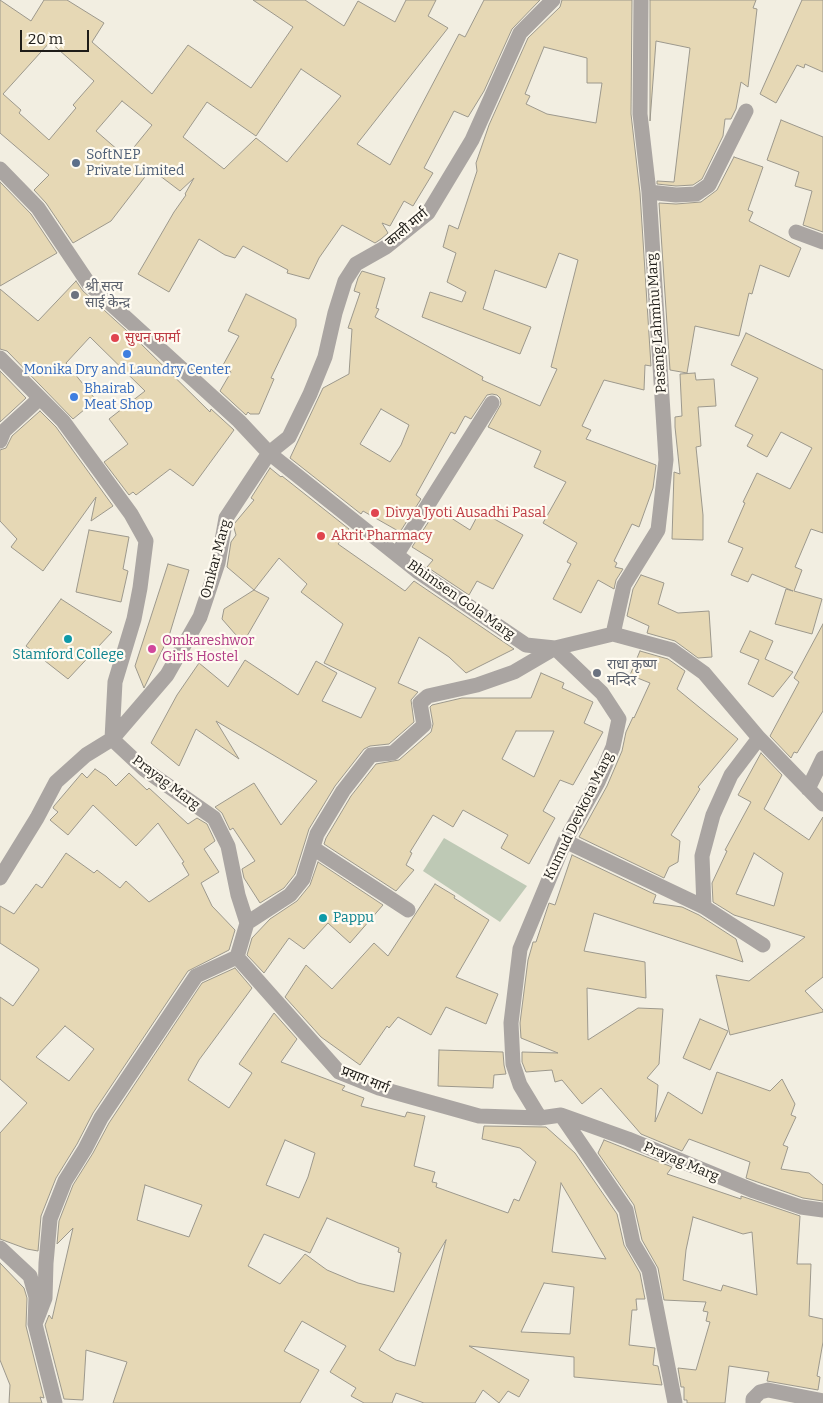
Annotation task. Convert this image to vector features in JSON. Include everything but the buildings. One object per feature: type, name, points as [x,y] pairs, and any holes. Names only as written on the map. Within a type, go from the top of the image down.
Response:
[{"type":"street","name":"काली मार्ग","points":[[269,453],[289,437],[310,394],[325,357],[335,313],[345,282],[356,264],[386,247],[428,213],[472,140],[520,33],[553,0]]},
{"type":"street","name":"Pasang Lahmhu Marg","points":[[613,634],[624,585],[658,530],[666,460],[649,192],[640,114],[641,0]]},
{"type":"street","points":[[649,192],[676,195],[696,194],[710,185],[746,111]]},
{"type":"street","name":"Bhimsen Gola Marg","points":[[0,169],[38,208],[89,284],[239,421],[269,453],[417,571],[526,645],[555,648],[613,634],[672,650],[704,673],[759,738],[823,804]]},
{"type":"street","points":[[796,232],[823,242]]},
{"type":"street","points":[[0,358],[63,421],[131,514],[146,541],[134,619],[115,682],[112,739]]},
{"type":"street","points":[[0,441],[4,431],[40,398]]},
{"type":"street","points":[[397,554],[492,403]]},
{"type":"street","name":"Omkar Marg","points":[[0,878],[37,818],[56,782],[86,755],[112,739],[167,675],[200,617],[218,562],[226,518],[269,453]]},
{"type":"street","points":[[35,1324],[45,1298],[50,1219],[65,1180],[85,1149],[100,1118],[196,976],[237,957],[247,923],[290,895],[303,879],[317,834],[343,791],[371,755],[393,753],[424,725],[420,703],[428,696],[477,685],[514,672],[555,648]]},
{"type":"street","name":"Kumud Devkota Marg","points":[[540,1118],[520,1085],[513,1064],[511,1023],[520,948],[564,841],[598,782],[613,747],[619,719],[602,693],[555,648]]},
{"type":"street","points":[[704,907],[702,856],[713,815],[731,775],[759,738]]},
{"type":"street","name":"Prayag Marg","points":[[112,739],[144,769],[214,818],[228,846],[238,895],[247,923]]},
{"type":"street","points":[[808,790],[823,758]]},
{"type":"street","points":[[564,841],[704,907],[763,945]]},
{"type":"street","points":[[314,848],[408,910]]},
{"type":"street","name":"प्रयाग मार्ग","points":[[237,957],[338,1072],[379,1088],[479,1116],[540,1118]]},
{"type":"street","points":[[561,1115],[626,1210],[634,1243],[649,1270],[675,1403]]},
{"type":"street","name":"Prayag Marg","points":[[540,1118],[561,1115],[628,1139],[754,1191],[801,1207],[823,1210]]},
{"type":"street","points":[[0,1248],[30,1276],[36,1297],[35,1324],[56,1403]]},
{"type":"street","points":[[753,1403],[753,1399],[760,1392],[768,1390],[823,1401]]},
{"type":"green space","points":[[444,838],[527,886],[500,922],[423,871]]},
{"type":"place","name":"SoftNEP Private Limited","points":[[76,163]]},
{"type":"place","name":"श्री सत्य साई केन्द्र","points":[[75,295]]},
{"type":"place","name":"सुधन फार्मा","points":[[115,338]]},
{"type":"place","name":"Monika Dry and Laundry Center","points":[[127,354]]},
{"type":"place","name":"Bhairab Meat Shop","points":[[74,397]]},
{"type":"place","name":"Divya Jyoti Ausadhi Pasal","points":[[375,513]]},
{"type":"place","name":"Akrit Pharmacy","points":[[321,536]]},
{"type":"place","name":"Stamford College","points":[[68,639]]},
{"type":"place","name":"Omkareshwor Girls Hostel","points":[[152,649]]},
{"type":"place","name":"राधा कृष्ण मन्दिर","points":[[597,673]]},
{"type":"place","name":"Pappu","points":[[323,918]]}]
